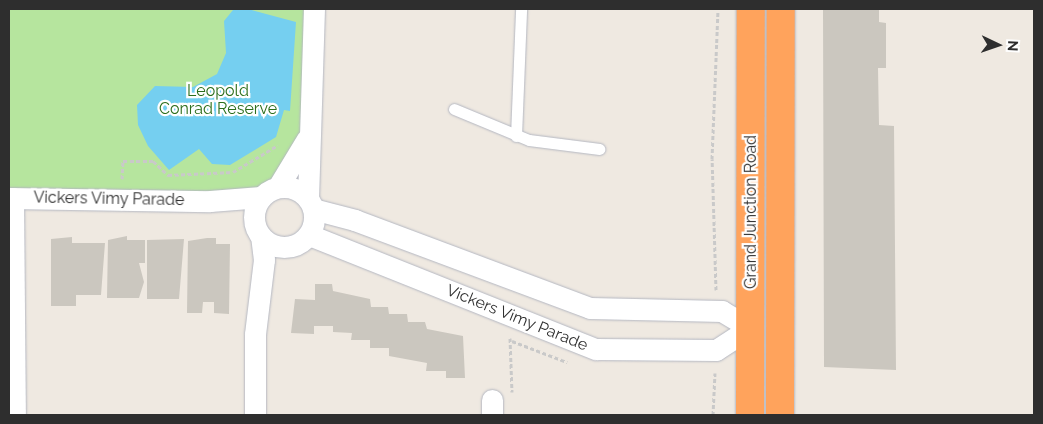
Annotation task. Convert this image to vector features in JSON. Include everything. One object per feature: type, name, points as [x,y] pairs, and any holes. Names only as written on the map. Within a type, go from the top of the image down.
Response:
[{"type":"highway","name":"Grand Junction Road","points":[[750,415],[751,9]]},
{"type":"highway","name":"Grand Junction Road","points":[[780,415],[781,9]]},
{"type":"highway","points":[[750,328],[780,329]]},
{"type":"street","points":[[262,292],[278,262],[301,240],[311,204],[307,139],[313,116],[314,9]]},
{"type":"street","points":[[255,415],[254,334],[262,292],[258,230],[270,192],[307,139]]},
{"type":"street","points":[[270,192],[295,189],[311,204]]},
{"type":"street","name":"Vickers Vimy Parade","points":[[11,198],[210,201],[270,192]]},
{"type":"street","points":[[11,198],[15,415]]},
{"type":"street","name":"Vickers Vimy Parade","points":[[210,201],[258,230]]},
{"type":"street","name":"Vickers Vimy Parade","points":[[301,240],[596,349],[716,350],[750,328],[722,311],[590,308],[311,204]]},
{"type":"street","points":[[258,230],[276,247],[301,240]]},
{"type":"lane","points":[[516,136],[522,9]]},
{"type":"lane","points":[[454,109],[516,136],[599,149]]},
{"type":"path","points":[[706,295],[716,295],[717,281],[712,159],[718,9]]},
{"type":"path","points":[[122,185],[123,161],[153,161],[168,175],[233,172],[286,141]]},
{"type":"path","points":[[492,408],[512,394],[509,340]]},
{"type":"green space","name":"Leopold Conrad Reserve","points":[[9,9],[310,9],[309,122],[269,188],[259,191],[9,191]]},
{"type":"water","points":[[248,9],[296,22],[290,111],[284,110],[276,137],[230,165],[212,164],[199,149],[169,170],[148,146],[138,125],[137,105],[155,86],[193,87],[217,74],[226,53],[224,21],[233,10]]},
{"type":"building","points":[[823,9],[879,9],[879,22],[886,23],[886,68],[878,68],[879,125],[894,126],[896,370],[824,367]]},
{"type":"building","points":[[127,236],[127,240],[145,240],[145,263],[139,263],[144,282],[139,298],[107,298],[108,240]]},
{"type":"building","points":[[72,237],[72,243],[105,243],[101,295],[76,295],[76,306],[51,306],[51,239]]},
{"type":"building","points":[[216,238],[216,244],[230,244],[229,314],[214,313],[214,302],[203,302],[202,313],[187,313],[188,241]]},
{"type":"building","points":[[184,239],[179,299],[147,299],[147,240]]},
{"type":"building","points":[[315,284],[332,284],[333,291],[370,299],[371,307],[388,307],[389,314],[407,314],[408,322],[425,322],[427,329],[463,336],[465,378],[446,378],[446,371],[426,371],[427,363],[389,356],[389,348],[370,348],[370,340],[351,340],[352,333],[333,332],[333,326],[314,326],[314,334],[291,333],[295,299],[315,300]]}]
